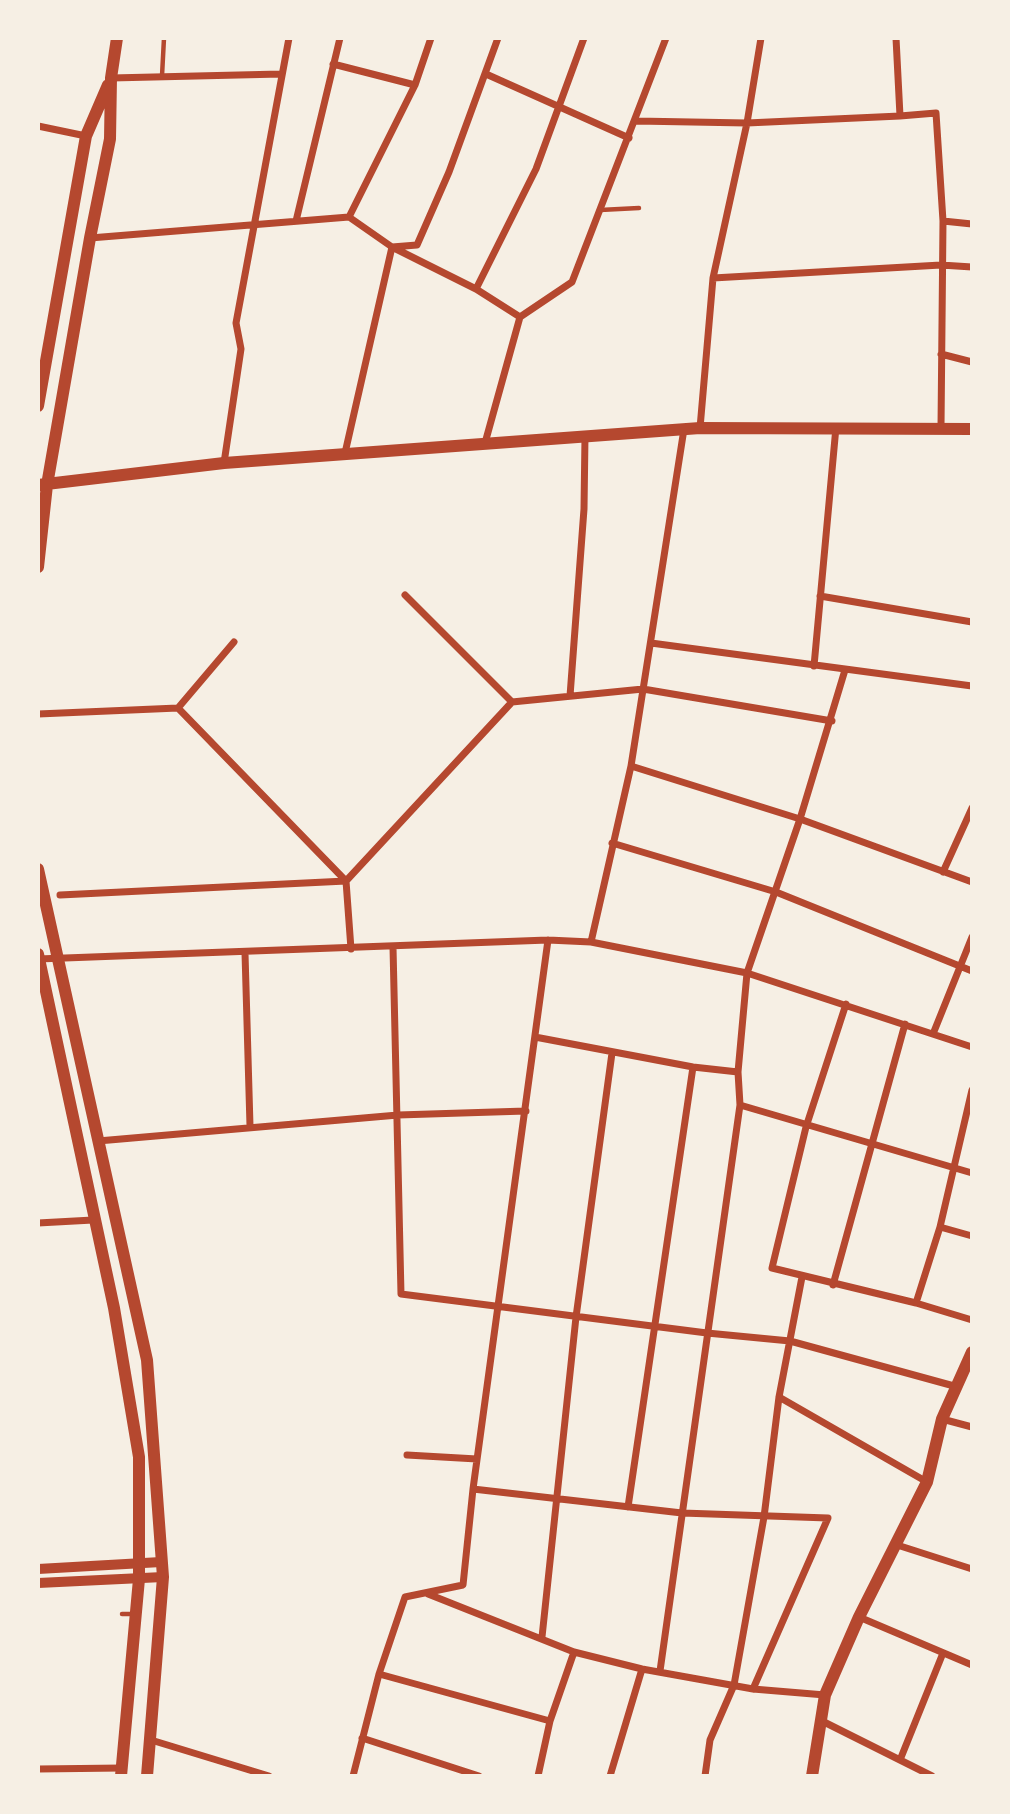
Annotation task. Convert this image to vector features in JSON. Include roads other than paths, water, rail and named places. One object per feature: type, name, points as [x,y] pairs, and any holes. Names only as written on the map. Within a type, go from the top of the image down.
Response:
[{"type":"main road","points":[[38,567],[43,485],[110,139],[111,78],[117,38]]},
{"type":"main road","points":[[38,405],[86,136],[111,78]]},
{"type":"main road","points":[[43,485],[224,463],[700,428],[836,426],[971,429]]},
{"type":"main road","points":[[38,869],[60,958],[147,1360],[163,1577],[147,1776]]},
{"type":"main road","points":[[39,957],[93,1220],[114,1308],[139,1457],[139,1578],[122,1727],[121,1772]]},
{"type":"main road","points":[[812,1776],[825,1695],[859,1617],[927,1482],[942,1419],[971,1352]]},
{"type":"street","points":[[224,463],[242,349],[236,323],[289,38]]},
{"type":"street","points":[[296,221],[340,38]]},
{"type":"street","points":[[349,217],[415,85],[431,38]]},
{"type":"street","points":[[392,247],[417,245],[498,38]]},
{"type":"street","points":[[476,289],[536,169],[584,38]]},
{"type":"street","points":[[485,443],[520,317],[572,282],[666,38]]},
{"type":"street","points":[[700,428],[713,278],[747,123],[761,38]]},
{"type":"street","points":[[897,38],[900,116]]},
{"type":"street","points":[[333,64],[415,85]]},
{"type":"street","points":[[111,78],[281,74]]},
{"type":"street","points":[[486,74],[629,138]]},
{"type":"street","points":[[636,121],[747,123],[936,113],[943,221],[941,427]]},
{"type":"street","points":[[38,126],[86,136]]},
{"type":"street","points":[[90,238],[252,227],[349,217],[392,247],[476,289],[520,317]]},
{"type":"street","points":[[943,221],[971,224]]},
{"type":"street","points":[[345,453],[392,247]]},
{"type":"street","points":[[713,278],[941,265],[971,267]]},
{"type":"street","points":[[941,354],[971,362]]},
{"type":"street","points":[[814,666],[836,426]]},
{"type":"street","points":[[591,942],[611,843],[631,766],[684,429]]},
{"type":"street","points":[[570,696],[584,509],[584,436]]},
{"type":"street","points":[[405,595],[512,702]]},
{"type":"street","points":[[820,596],[971,622]]},
{"type":"street","points":[[38,714],[178,708],[234,642]]},
{"type":"street","points":[[651,643],[971,686]]},
{"type":"street","points":[[660,1671],[740,1105],[738,1072],[747,973],[832,721],[845,670]]},
{"type":"street","points":[[60,895],[346,881],[512,702],[643,689],[832,721]]},
{"type":"street","points":[[178,708],[346,881],[351,949]]},
{"type":"street","points":[[631,766],[800,819],[971,882]]},
{"type":"street","points":[[943,872],[971,808]]},
{"type":"street","points":[[611,843],[776,892],[971,971]]},
{"type":"street","points":[[933,1034],[971,937]]},
{"type":"street","points":[[353,1776],[379,1674],[405,1597],[463,1585],[473,1489],[548,940]]},
{"type":"street","points":[[39,957],[245,953],[548,940],[591,942],[747,973],[971,1047]]},
{"type":"street","points":[[393,947],[401,1294],[654,1327],[790,1341],[954,1386]]},
{"type":"street","points":[[245,953],[250,1126]]},
{"type":"street","points":[[846,1004],[806,1127],[772,1268],[833,1285],[916,1303],[971,1320]]},
{"type":"street","points":[[833,1285],[905,1024]]},
{"type":"street","points":[[534,1037],[693,1067],[738,1072]]},
{"type":"street","points":[[542,1637],[576,1317],[612,1053]]},
{"type":"street","points":[[628,1507],[693,1067]]},
{"type":"street","points":[[916,1303],[940,1227],[969,1114],[971,1090]]},
{"type":"street","points":[[740,1105],[806,1127],[971,1173]]},
{"type":"street","points":[[98,1141],[398,1115],[526,1111]]},
{"type":"street","points":[[38,1223],[93,1220]]},
{"type":"street","points":[[940,1227],[971,1236]]},
{"type":"street","points":[[705,1776],[710,1740],[734,1685],[764,1517],[779,1397],[802,1277]]},
{"type":"street","points":[[779,1397],[927,1482]]},
{"type":"street","points":[[942,1419],[971,1427]]},
{"type":"street","points":[[407,1455],[477,1459]]},
{"type":"street","points":[[473,1489],[682,1513],[828,1518],[753,1689]]},
{"type":"street","points":[[894,1544],[971,1569]]},
{"type":"street","points":[[38,1569],[161,1562]]},
{"type":"street","points":[[38,1583],[163,1577]]},
{"type":"street","points":[[427,1594],[542,1637],[574,1652],[642,1669],[753,1689],[825,1695]]},
{"type":"street","points":[[859,1617],[971,1665]]},
{"type":"street","points":[[538,1776],[550,1721],[574,1652]]},
{"type":"street","points":[[900,1760],[943,1653]]},
{"type":"street","points":[[610,1776],[642,1669]]},
{"type":"street","points":[[379,1674],[550,1721]]},
{"type":"street","points":[[822,1721],[932,1776]]},
{"type":"street","points":[[362,1738],[479,1776]]},
{"type":"street","points":[[151,1740],[270,1776]]},
{"type":"street","points":[[38,1769],[121,1772]]},
{"type":"lane","points":[[162,77],[164,38]]},
{"type":"lane","points":[[600,210],[639,208]]},
{"type":"lane","points":[[122,1614],[136,1614]]}]
